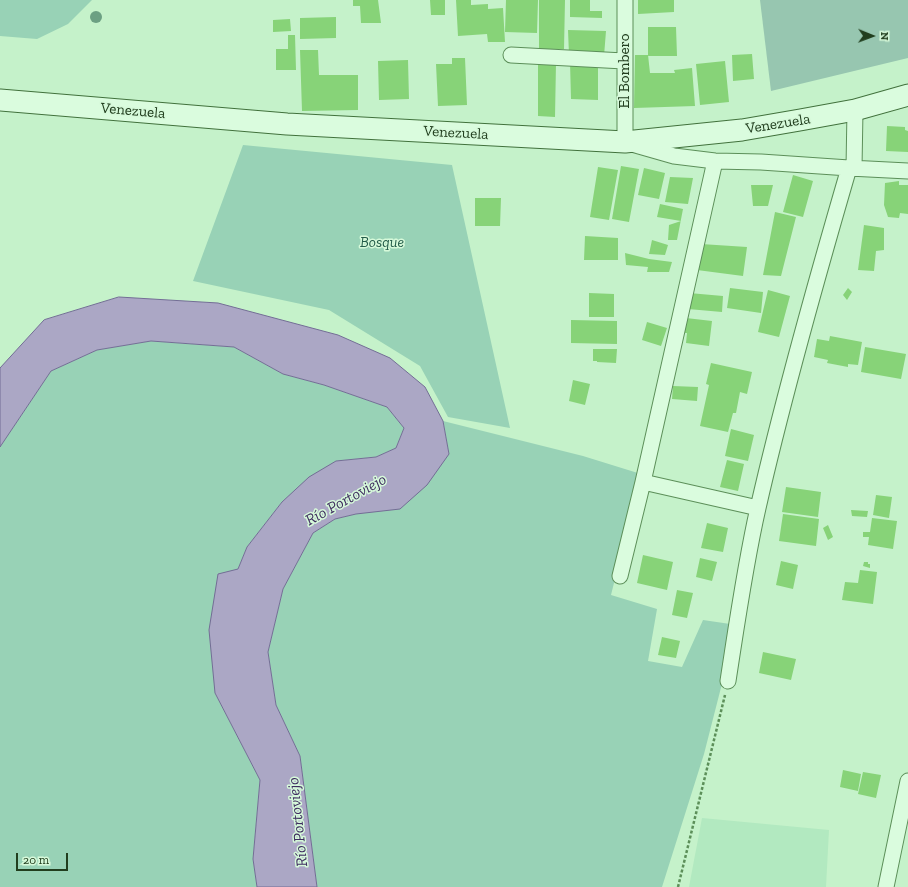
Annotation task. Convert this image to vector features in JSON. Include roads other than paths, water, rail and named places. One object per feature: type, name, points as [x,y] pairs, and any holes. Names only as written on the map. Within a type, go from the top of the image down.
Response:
[{"type":"street","name":"El Bombero","points":[[625,0],[625,142]]},
{"type":"street","points":[[511,55],[624,61]]},
{"type":"street","name":"Venezuela","points":[[0,100],[287,124],[625,142],[742,130],[855,110],[908,94]]},
{"type":"street","points":[[728,681],[742,590],[758,508],[808,309],[852,168],[855,110]]},
{"type":"street","points":[[625,142],[674,156],[715,161],[761,162],[908,171]]},
{"type":"street","points":[[620,576],[643,482],[715,161]]},
{"type":"street","points":[[643,482],[758,508]]},
{"type":"street","points":[[886,887],[908,781]]},
{"type":"water","name":"Río Portoviejo","points":[[119,297],[218,303],[338,335],[390,358],[425,387],[443,421],[449,454],[427,485],[400,509],[356,514],[335,519],[313,533],[283,589],[268,652],[276,705],[300,756],[317,887],[257,887],[253,859],[260,780],[215,693],[209,630],[218,574],[238,569],[247,547],[282,502],[309,477],[336,461],[376,457],[396,448],[404,428],[387,407],[324,385],[283,374],[234,347],[151,341],[97,350],[51,371],[0,447],[0,368],[44,320]]},
{"type":"park label","name":"Bosque","points":[[382,243]]}]
